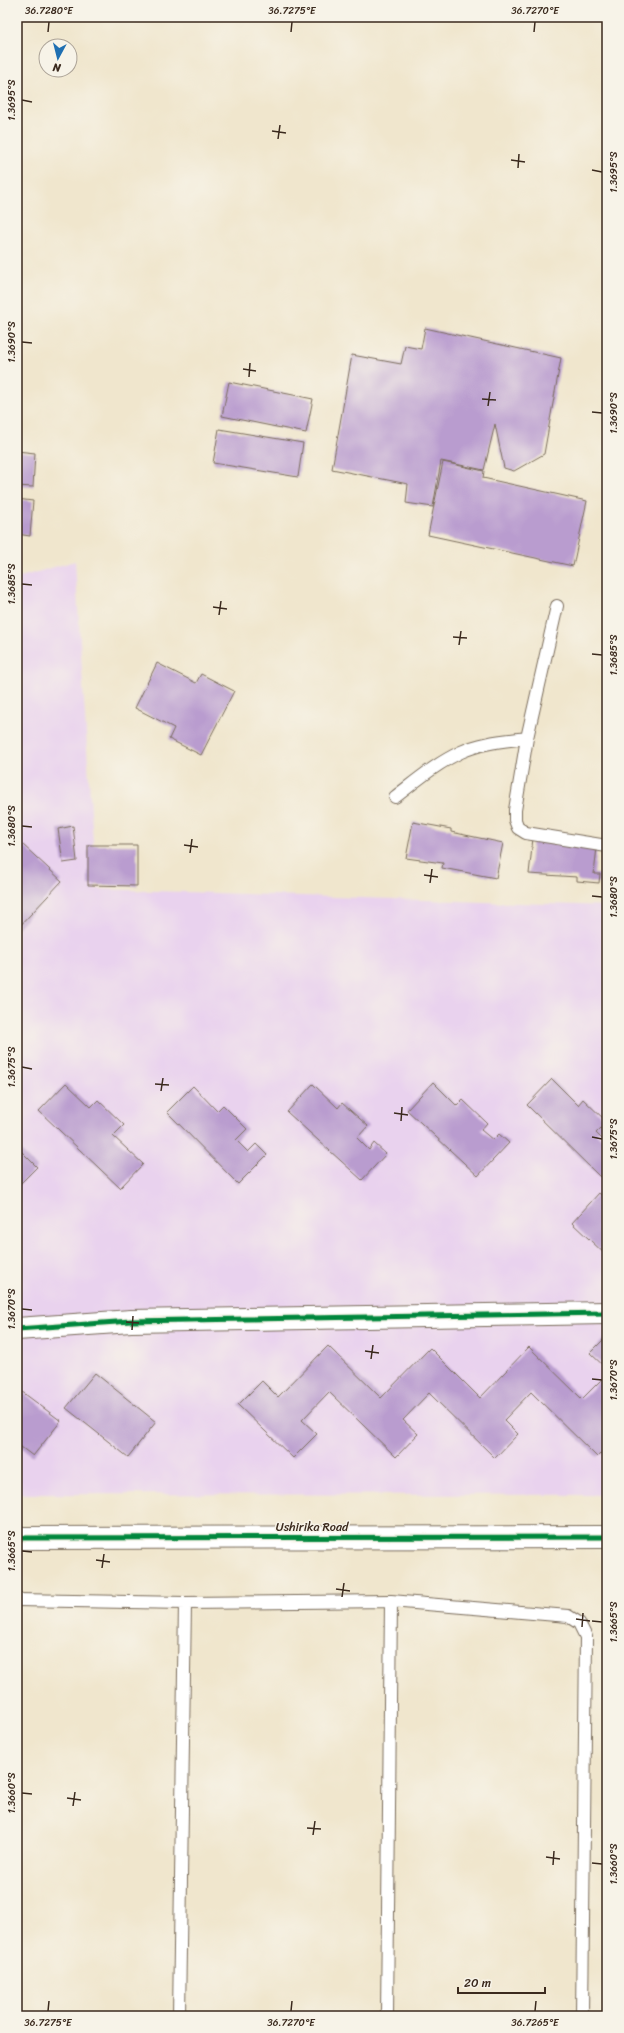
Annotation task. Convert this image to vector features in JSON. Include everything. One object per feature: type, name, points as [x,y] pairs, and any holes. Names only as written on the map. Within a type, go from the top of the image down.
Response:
[{"type":"street","points":[[17,1329],[131,1322],[607,1313]]},
{"type":"street","name":"Ushirika Road","points":[[17,1538],[607,1537]]},
{"type":"lane","points":[[557,606],[527,738],[515,810],[515,820],[518,828],[526,833],[607,846]]},
{"type":"lane","points":[[395,797],[438,765],[462,752],[491,742],[527,738]]},
{"type":"lane","points":[[17,1600],[185,1603],[391,1602],[568,1616],[579,1623],[586,1637],[582,2016]]},
{"type":"lane","points":[[387,2016],[391,1602]]},
{"type":"lane","points":[[179,2016],[185,1603]]},
{"type":"shaded area","points":[[75,561],[96,889],[607,906],[607,1495],[17,1494],[17,578]]},
{"type":"building","points":[[425,328],[561,358],[544,454],[514,471],[504,468],[495,424],[484,470],[441,461],[433,507],[406,503],[408,484],[332,469],[352,355],[401,364],[405,346],[421,349]]},
{"type":"building","points":[[229,382],[313,399],[306,433],[222,416]]},
{"type":"building","points":[[219,429],[303,443],[298,477],[213,463]]},
{"type":"building","points":[[17,451],[35,453],[33,487],[17,486]]},
{"type":"building","points":[[443,462],[484,471],[483,478],[587,501],[573,566],[428,535]]},
{"type":"building","points":[[17,499],[33,501],[30,536],[17,534]]},
{"type":"building","points":[[157,663],[196,683],[201,674],[234,691],[201,755],[169,739],[174,728],[135,708]]},
{"type":"building","points":[[413,822],[451,829],[451,832],[503,843],[496,878],[442,868],[443,863],[406,858]]},
{"type":"building","points":[[73,826],[77,861],[63,863],[58,829]]},
{"type":"building","points":[[533,838],[597,847],[594,874],[600,874],[599,883],[577,881],[577,877],[529,874]]},
{"type":"building","points":[[22,844],[62,881],[17,929],[17,849]]},
{"type":"building","points":[[88,845],[137,845],[137,886],[88,885]]},
{"type":"building","points":[[552,1079],[578,1105],[583,1099],[607,1122],[596,1133],[607,1144],[607,1171],[600,1177],[527,1105]]},
{"type":"building","points":[[433,1082],[457,1106],[463,1100],[487,1123],[481,1130],[493,1140],[499,1134],[509,1143],[478,1176],[407,1110]]},
{"type":"building","points":[[66,1083],[91,1107],[98,1100],[124,1125],[113,1136],[143,1164],[120,1188],[39,1111]]},
{"type":"building","points":[[313,1084],[338,1108],[342,1103],[368,1126],[357,1138],[369,1150],[374,1143],[386,1154],[362,1180],[287,1112]]},
{"type":"building","points":[[193,1086],[217,1111],[223,1105],[247,1129],[236,1140],[248,1152],[256,1144],[267,1155],[238,1184],[167,1112]]},
{"type":"building","points":[[17,1147],[37,1167],[17,1187]]},
{"type":"building","points":[[599,1193],[607,1200],[607,1256],[572,1223]]},
{"type":"building","points":[[607,1336],[607,1369],[590,1353]]},
{"type":"building","points":[[328,1346],[381,1398],[430,1348],[480,1398],[529,1347],[582,1399],[607,1374],[607,1418],[604,1421],[607,1423],[607,1447],[597,1457],[531,1392],[504,1420],[518,1434],[495,1458],[429,1393],[403,1420],[418,1434],[396,1457],[329,1392],[302,1420],[317,1434],[293,1458],[238,1405],[262,1381],[278,1397]]},
{"type":"building","points":[[95,1373],[156,1422],[128,1457],[66,1408]]},
{"type":"building","points":[[17,1388],[61,1421],[33,1456],[17,1444]]},
{"type":"cycle path","points":[[17,1329],[131,1321],[607,1313]]},
{"type":"cycle path","points":[[17,1538],[607,1537]]}]
